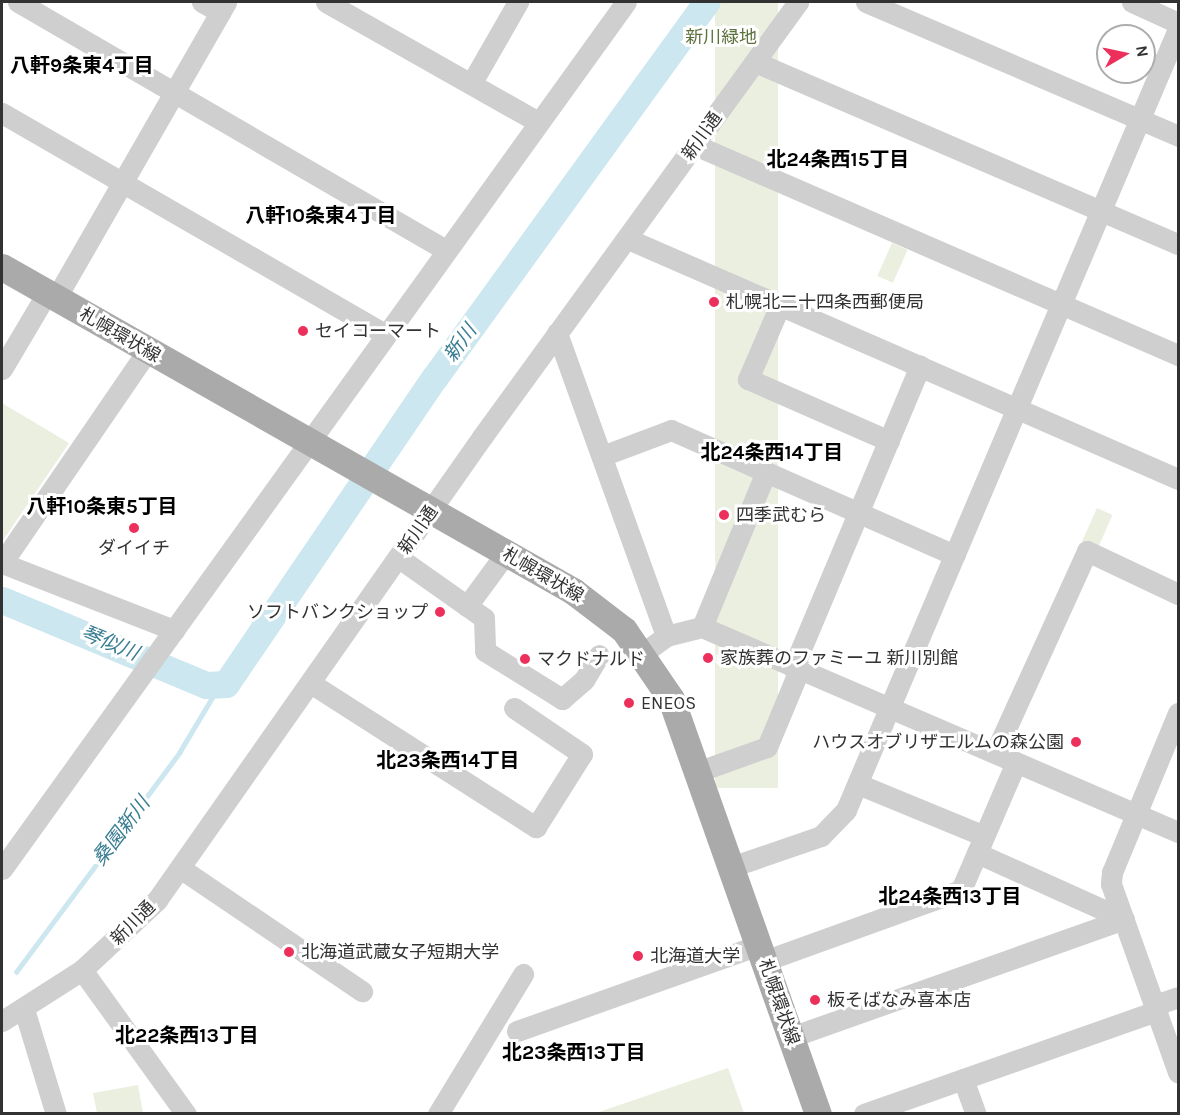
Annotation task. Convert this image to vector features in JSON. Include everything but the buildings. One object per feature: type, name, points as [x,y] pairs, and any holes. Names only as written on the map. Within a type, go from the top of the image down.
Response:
[{"type":"main road","name":"札幌環状線","points":[[2,267],[573,591],[624,630],[643,652],[671,699],[818,1113]]},
{"type":"street","points":[[18,2],[445,250]]},
{"type":"street","points":[[326,2],[538,122]]},
{"type":"street","points":[[471,84],[518,2]]},
{"type":"street","points":[[2,869],[445,250],[626,2]]},
{"type":"street","name":"新川通","points":[[2,1021],[82,970],[157,900],[312,684],[557,333],[628,239],[798,2]]},
{"type":"street","points":[[866,2],[1179,136]]},
{"type":"street","points":[[1132,2],[1179,22]]},
{"type":"street","points":[[2,369],[51,296],[122,182],[172,93],[216,5]]},
{"type":"street","points":[[731,867],[828,831],[858,784],[1179,29]]},
{"type":"street","points":[[756,62],[1179,244]]},
{"type":"street","points":[[2,113],[385,334]]},
{"type":"street","points":[[695,145],[1179,355]]},
{"type":"street","points":[[628,239],[1179,479]]},
{"type":"street","points":[[780,305],[748,379],[889,441]]},
{"type":"street","points":[[557,333],[666,636]]},
{"type":"street","points":[[147,351],[2,563],[171,633]]},
{"type":"street","points":[[697,772],[767,747],[796,669],[920,366]]},
{"type":"street","points":[[602,456],[671,430],[955,555]]},
{"type":"street","points":[[702,627],[766,472]]},
{"type":"street","points":[[995,753],[1087,551],[1179,594]]},
{"type":"street","points":[[467,606],[506,554]]},
{"type":"street","points":[[399,558],[484,618],[485,651],[562,699],[584,680],[593,654],[624,630]]},
{"type":"street","points":[[643,652],[666,636],[702,627],[1179,832]]},
{"type":"street","points":[[312,684],[536,827],[582,754],[514,708]]},
{"type":"street","points":[[1179,712],[1112,872],[1124,918],[1179,1072]]},
{"type":"street","points":[[517,1031],[961,890],[1016,762]]},
{"type":"street","points":[[858,784],[1124,918]]},
{"type":"street","points":[[180,868],[362,991]]},
{"type":"street","points":[[791,1037],[1124,918]]},
{"type":"street","points":[[82,970],[186,1113]]},
{"type":"street","points":[[438,1113],[523,974]]},
{"type":"street","points":[[864,1113],[1156,1008],[1179,997]]},
{"type":"street","points":[[24,1008],[56,1113]]},
{"type":"street","points":[[963,1079],[976,1113]]},
{"type":"green space","name":"新川緑地","points":[[715,2],[778,2],[778,788],[715,788]]},
{"type":"green space","points":[[892,243],[908,250],[893,283],[877,276]]},
{"type":"green space","points":[[2,403],[69,443],[2,542]]},
{"type":"green space","points":[[1097,508],[1113,515],[1097,550],[1082,543]]},
{"type":"green space","points":[[728,1068],[744,1113],[596,1113]]},
{"type":"green space","points":[[138,1085],[143,1113],[97,1113],[93,1093]]},
{"type":"waterway","name":"新川","points":[[2,600],[206,685],[226,684],[435,377],[706,2]]},
{"type":"waterway","name":"桑園新川","points":[[16,972],[179,753],[219,686]]},
{"type":"place","name":"札幌北二十四条西郵便局","points":[[714,302]]},
{"type":"place","name":"セイコーマート","points":[[303,331]]},
{"type":"place","name":"四季武むら","points":[[724,515]]},
{"type":"place","name":"ダイイチ","points":[[134,528]]},
{"type":"place","name":"ソフトバンクショップ","points":[[440,612]]},
{"type":"place","name":"家族葬のファミーユ 新川別館","points":[[708,658]]},
{"type":"place","name":"マクドナルド","points":[[525,659]]},
{"type":"place","name":"ENEOS","points":[[629,703]]},
{"type":"place","name":"ハウスオブリザエルムの森公園","points":[[1076,742]]},
{"type":"place","name":"北海道武蔵女子短期大学","points":[[289,952]]},
{"type":"place","name":"北海道大学","points":[[638,956]]},
{"type":"place","name":"板そばなみ喜本店","points":[[815,1000]]},
{"type":"district","name":"八軒9条東4丁目","points":[[82,65]]},
{"type":"district","name":"北24条西15丁目","points":[[838,159]]},
{"type":"district","name":"八軒10条東4丁目","points":[[321,215]]},
{"type":"district","name":"北24条西14丁目","points":[[772,452]]},
{"type":"district","name":"八軒10条東5丁目","points":[[102,506]]},
{"type":"district","name":"北23条西14丁目","points":[[448,760]]},
{"type":"district","name":"北24条西13丁目","points":[[950,896]]},
{"type":"district","name":"北22条西13丁目","points":[[187,1035]]},
{"type":"district","name":"北23条西13丁目","points":[[574,1052]]},
{"type":"water label","name":"琴似川","points":[[110,643]]}]
